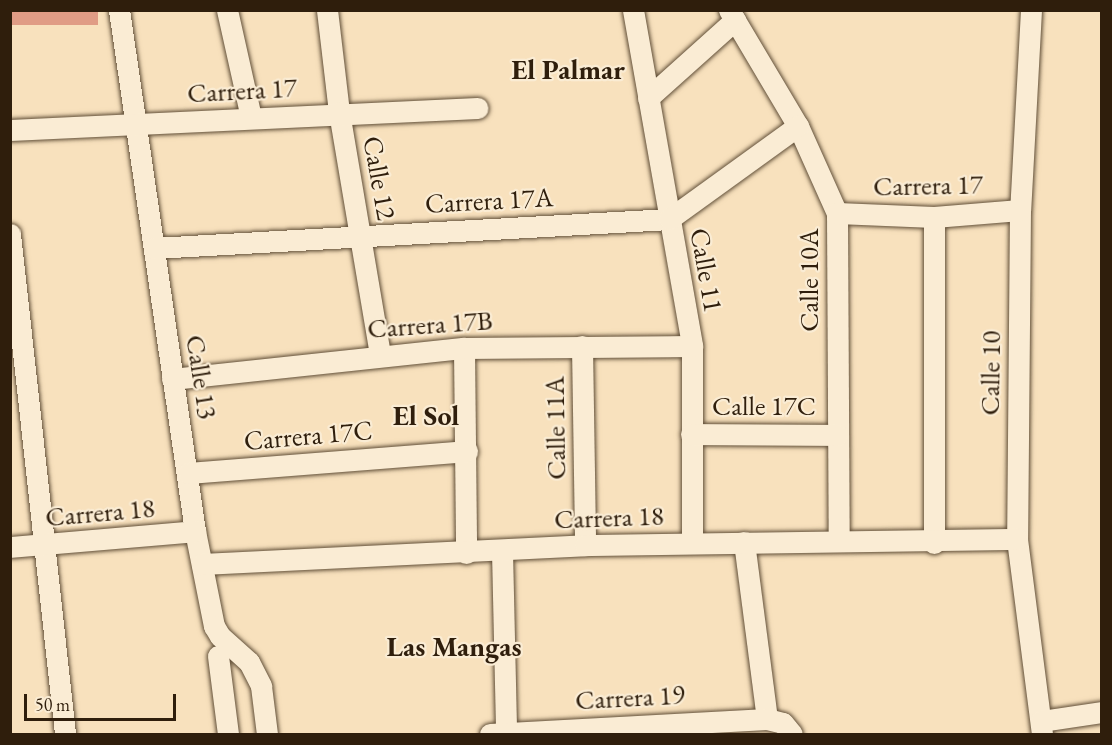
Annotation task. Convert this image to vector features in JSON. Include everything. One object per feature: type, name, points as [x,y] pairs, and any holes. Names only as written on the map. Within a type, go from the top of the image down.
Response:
[{"type":"street","name":"Calle 13","points":[[119,10],[172,379],[189,473],[195,531],[214,626],[220,636],[249,662],[261,686],[267,735]]},
{"type":"street","points":[[227,10],[251,117]]},
{"type":"street","name":"Calle 12","points":[[327,10],[339,112],[380,354]]},
{"type":"street","name":"Calle 11","points":[[633,10],[692,346],[692,543]]},
{"type":"street","name":"Calle 10","points":[[1031,10],[1020,210],[1017,539],[1041,728]]},
{"type":"street","points":[[648,98],[732,15]]},
{"type":"street","name":"Calle 10A","points":[[732,15],[798,126],[837,213],[839,541]]},
{"type":"street","name":"Carrera 17","points":[[10,130],[135,125],[339,112],[477,108]]},
{"type":"street","points":[[669,219],[798,126]]},
{"type":"street","name":"Carrera 17","points":[[837,213],[934,217],[1020,210]]},
{"type":"street","name":"Calle 10","points":[[934,217],[934,543]]},
{"type":"street","name":"Carrera 17A","points":[[154,248],[669,219]]},
{"type":"street","points":[[10,234],[65,735]]},
{"type":"street","name":"Calle 11A","points":[[582,346],[585,546]]},
{"type":"street","name":"Carrera 17B","points":[[172,379],[380,354],[464,348],[692,346]]},
{"type":"street","points":[[464,348],[467,451],[466,553]]},
{"type":"street","name":"Calle 17C","points":[[691,434],[837,435]]},
{"type":"street","name":"Carrera 17C","points":[[189,473],[467,451]]},
{"type":"street","name":"Carrera 18","points":[[10,547],[45,546],[195,531]]},
{"type":"street","name":"Carrera 18","points":[[202,564],[585,546],[839,541],[934,543],[1017,539]]},
{"type":"street","points":[[744,542],[770,720],[783,723],[792,735]]},
{"type":"street","points":[[498,733],[502,551]]},
{"type":"street","points":[[218,656],[228,735]]},
{"type":"street","points":[[1041,728],[1101,712]]},
{"type":"street","name":"Carrera 19","points":[[498,733],[659,729],[770,720]]},
{"type":"building","points":[[10,10],[98,10],[98,25],[10,25]]},
{"type":"district","name":"El Palmar","points":[[568,69]]},
{"type":"district","name":"El Sol","points":[[426,415]]},
{"type":"district","name":"Las Mangas","points":[[454,646]]}]
